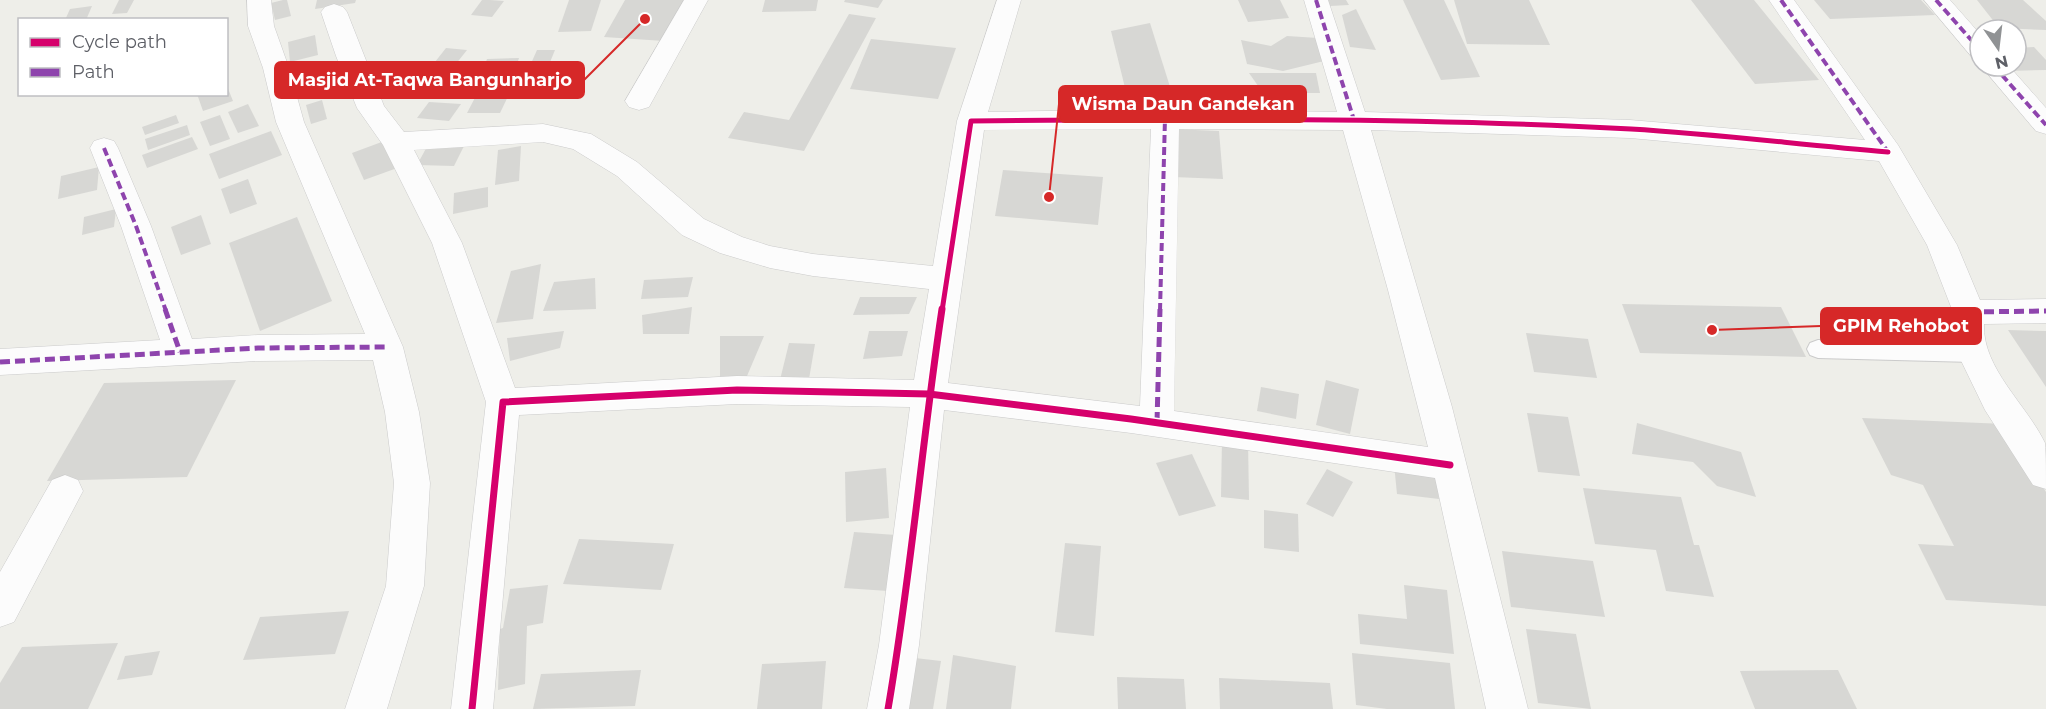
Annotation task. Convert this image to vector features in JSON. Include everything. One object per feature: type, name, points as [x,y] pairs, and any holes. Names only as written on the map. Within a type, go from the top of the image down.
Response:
[{"type":"street","points":[[259,0],[261,26],[276,68],[290,122],[387,347],[402,412],[412,483],[405,586],[366,709]]},
{"type":"street","points":[[639,101],[696,0]]},
{"type":"street","points":[[888,709],[899,645],[929,394],[971,121],[1009,0]]},
{"type":"street","points":[[1316,0],[1354,120],[1449,465],[1506,709]]},
{"type":"street","points":[[1781,0],[1888,152],[1942,245],[1969,312],[1966,340],[1997,400],[2046,474]]},
{"type":"street","points":[[1936,0],[1968,36]]},
{"type":"street","points":[[334,12],[349,56],[371,108],[396,142],[447,243],[504,402],[472,709]]},
{"type":"street","points":[[2005,78],[2046,125]]},
{"type":"street","points":[[971,121],[1165,118],[1354,120],[1633,130],[1888,152]]},
{"type":"street","points":[[1157,422],[1165,118]]},
{"type":"street","points":[[396,142],[543,134],[581,141],[627,169],[693,226],[731,245],[770,257],[813,265],[947,279]]},
{"type":"street","points":[[104,148],[136,225],[180,352]]},
{"type":"street","points":[[1969,312],[2046,311]]},
{"type":"street","points":[[0,362],[258,348],[387,347]]},
{"type":"street","points":[[504,402],[737,390],[929,394],[1157,422],[1449,465]]},
{"type":"street","points":[[0,609],[65,491]]},
{"type":"lane","points":[[1818,349],[1973,353]]},
{"type":"building","points":[[119,0],[134,0],[127,13],[112,14]]},
{"type":"building","points":[[287,0],[291,16],[275,20],[271,3]]},
{"type":"building","points":[[317,0],[356,0],[355,3],[315,9]]},
{"type":"building","points":[[482,0],[504,1],[492,17],[471,15]]},
{"type":"building","points":[[569,0],[601,0],[591,31],[558,32]]},
{"type":"building","points":[[625,0],[685,0],[664,41],[604,37]]},
{"type":"building","points":[[765,0],[818,0],[816,11],[762,12]]},
{"type":"building","points":[[845,0],[883,0],[878,8],[844,2]]},
{"type":"building","points":[[1238,0],[1280,0],[1289,18],[1248,22]]},
{"type":"building","points":[[1327,0],[1346,0],[1349,5],[1330,6]]},
{"type":"building","points":[[1403,0],[1444,0],[1480,77],[1441,80]]},
{"type":"building","points":[[1454,0],[1529,0],[1550,45],[1467,44]]},
{"type":"building","points":[[1691,0],[1754,0],[1819,80],[1755,84]]},
{"type":"building","points":[[1814,0],[1921,0],[1935,15],[1830,19]]},
{"type":"building","points":[[1977,0],[2023,0],[2046,21],[2046,30],[2028,29],[2028,18],[1991,18]]},
{"type":"building","points":[[92,6],[87,18],[66,18],[70,9]]},
{"type":"building","points":[[1356,9],[1376,50],[1350,47],[1342,15]]},
{"type":"building","points":[[849,14],[876,18],[804,151],[728,138],[744,112],[789,120]]},
{"type":"building","points":[[1150,23],[1176,106],[1130,108],[1111,31]]},
{"type":"building","points":[[315,35],[318,55],[290,62],[288,42]]},
{"type":"building","points":[[1287,36],[1318,38],[1324,61],[1283,71],[1247,64],[1241,40],[1271,46]]},
{"type":"building","points":[[871,39],[956,48],[938,99],[850,89]]},
{"type":"building","points":[[2028,47],[2034,47],[2046,60],[2046,70],[2028,70]]},
{"type":"building","points":[[446,48],[467,50],[444,79],[424,76]]},
{"type":"building","points":[[537,50],[555,50],[544,77],[525,77]]},
{"type":"building","points":[[519,58],[515,71],[482,72],[487,59]]},
{"type":"building","points":[[1249,73],[1316,73],[1320,93],[1263,93]]},
{"type":"building","points":[[228,88],[233,101],[203,111],[198,96],[228,96]]},
{"type":"building","points":[[480,88],[512,88],[500,113],[467,113]]},
{"type":"building","points":[[322,100],[327,119],[311,124],[306,105]]},
{"type":"building","points":[[429,102],[461,104],[449,121],[417,118]]},
{"type":"building","points":[[248,104],[259,126],[238,133],[228,112]]},
{"type":"building","points":[[176,115],[179,123],[145,135],[142,127]]},
{"type":"building","points":[[220,115],[230,139],[210,146],[200,122]]},
{"type":"building","points":[[187,125],[190,135],[148,150],[145,139]]},
{"type":"building","points":[[1171,129],[1219,131],[1223,179],[1173,177]]},
{"type":"building","points":[[271,131],[282,155],[219,179],[209,154]]},
{"type":"building","points":[[192,137],[198,149],[147,168],[142,155]]},
{"type":"building","points":[[387,140],[400,167],[364,180],[352,153]]},
{"type":"building","points":[[429,143],[465,144],[454,166],[417,165]]},
{"type":"building","points":[[521,146],[519,181],[495,185],[498,150]]},
{"type":"building","points":[[99,167],[97,190],[58,199],[61,176]]},
{"type":"building","points":[[1003,170],[1103,177],[1098,225],[995,216]]},
{"type":"building","points":[[248,179],[257,204],[230,214],[221,189]]},
{"type":"building","points":[[488,187],[488,207],[453,214],[454,193]]},
{"type":"building","points":[[116,209],[114,227],[82,235],[84,217]]},
{"type":"building","points":[[201,215],[211,244],[181,255],[171,227]]},
{"type":"building","points":[[297,217],[332,301],[260,331],[229,243]]},
{"type":"building","points":[[541,264],[533,319],[496,323],[511,271]]},
{"type":"building","points":[[693,277],[688,297],[641,299],[644,280]]},
{"type":"building","points":[[595,278],[596,309],[543,311],[554,282]]},
{"type":"building","points":[[860,297],[917,297],[909,314],[853,315]]},
{"type":"building","points":[[1622,304],[1781,307],[1806,357],[1640,353]]},
{"type":"building","points":[[692,307],[689,334],[643,334],[642,315]]},
{"type":"building","points":[[2008,330],[2046,331],[2046,387]]},
{"type":"building","points":[[564,331],[560,348],[510,361],[507,338]]},
{"type":"building","points":[[869,331],[908,331],[902,356],[863,359]]},
{"type":"building","points":[[1526,333],[1588,339],[1597,378],[1534,372]]},
{"type":"building","points":[[720,336],[764,336],[747,376],[720,377]]},
{"type":"building","points":[[789,343],[815,344],[809,379],[780,380]]},
{"type":"building","points":[[236,380],[187,477],[47,481],[104,383]]},
{"type":"building","points":[[1326,380],[1359,389],[1350,434],[1316,425]]},
{"type":"building","points":[[1261,387],[1299,394],[1296,419],[1257,411]]},
{"type":"building","points":[[1527,413],[1568,417],[1580,476],[1538,472]]},
{"type":"building","points":[[1862,418],[2005,424],[2046,492],[2046,606],[1946,600],[1918,544],[1954,546],[1923,485],[1891,475]]},
{"type":"building","points":[[1637,423],[1741,452],[1756,497],[1717,486],[1693,462],[1632,454]]},
{"type":"building","points":[[1222,439],[1248,441],[1249,500],[1221,497]]},
{"type":"building","points":[[1192,454],[1216,506],[1179,516],[1156,463]]},
{"type":"building","points":[[1394,464],[1436,468],[1439,499],[1397,494]]},
{"type":"building","points":[[886,468],[889,518],[846,522],[845,472]]},
{"type":"building","points":[[1327,469],[1353,482],[1333,517],[1306,504]]},
{"type":"building","points":[[1583,488],[1681,497],[1694,545],[1699,545],[1714,597],[1666,591],[1656,550],[1595,544]]},
{"type":"building","points":[[1264,510],[1298,514],[1299,552],[1264,548]]},
{"type":"building","points":[[854,532],[896,535],[888,591],[844,588]]},
{"type":"building","points":[[579,539],[674,544],[661,590],[563,584]]},
{"type":"building","points":[[1065,543],[1101,546],[1094,636],[1055,632]]},
{"type":"building","points":[[1502,551],[1593,561],[1605,617],[1511,607]]},
{"type":"building","points":[[548,585],[543,623],[527,626],[525,684],[498,690],[500,629],[503,628],[510,589]]},
{"type":"building","points":[[1404,585],[1447,590],[1454,654],[1360,644],[1358,614],[1407,619]]},
{"type":"building","points":[[349,611],[335,654],[243,660],[260,617]]},
{"type":"building","points":[[1526,629],[1576,634],[1591,709],[1538,703]]},
{"type":"building","points":[[118,643],[88,709],[0,709],[0,683],[22,647]]},
{"type":"building","points":[[160,651],[152,675],[117,680],[125,656]]},
{"type":"building","points":[[1352,653],[1450,663],[1455,709],[1387,709],[1356,705]]},
{"type":"building","points":[[953,655],[1016,666],[1011,709],[946,709]]},
{"type":"building","points":[[915,658],[941,661],[933,709],[905,709]]},
{"type":"building","points":[[826,661],[822,709],[757,709],[762,664]]},
{"type":"building","points":[[641,670],[635,706],[533,709],[541,674]]},
{"type":"building","points":[[1838,670],[1857,709],[1755,709],[1740,671]]},
{"type":"building","points":[[1117,677],[1184,679],[1186,709],[1118,709]]},
{"type":"building","points":[[1219,678],[1330,683],[1333,709],[1220,709]]},
{"type":"marked path","points":[[1316,0],[1354,120]]},
{"type":"marked path","points":[[1781,0],[1888,152]]},
{"type":"marked path","points":[[1936,0],[1968,36]]},
{"type":"marked path","points":[[2005,78],[2046,125]]},
{"type":"marked path","points":[[1157,422],[1165,118]]},
{"type":"marked path","points":[[104,148],[136,226],[180,352]]},
{"type":"marked path","points":[[1969,312],[2046,311]]},
{"type":"marked path","points":[[0,362],[258,348],[387,347]]},
{"type":"cycle path","points":[[888,709],[899,645],[929,394],[971,121],[1301,120],[1466,123],[1662,131],[1888,152]]},
{"type":"cycle path","points":[[472,709],[503,402],[737,390],[929,394],[1131,419],[1450,465]]},
{"type":"place","name":"Masjid At-Taqwa Bangunharjo","points":[[645,19]]},
{"type":"place","name":"Wisma Daun Gandekan","points":[[1049,197]]},
{"type":"place","name":"GPIM Rehobot","points":[[1712,330]]}]
